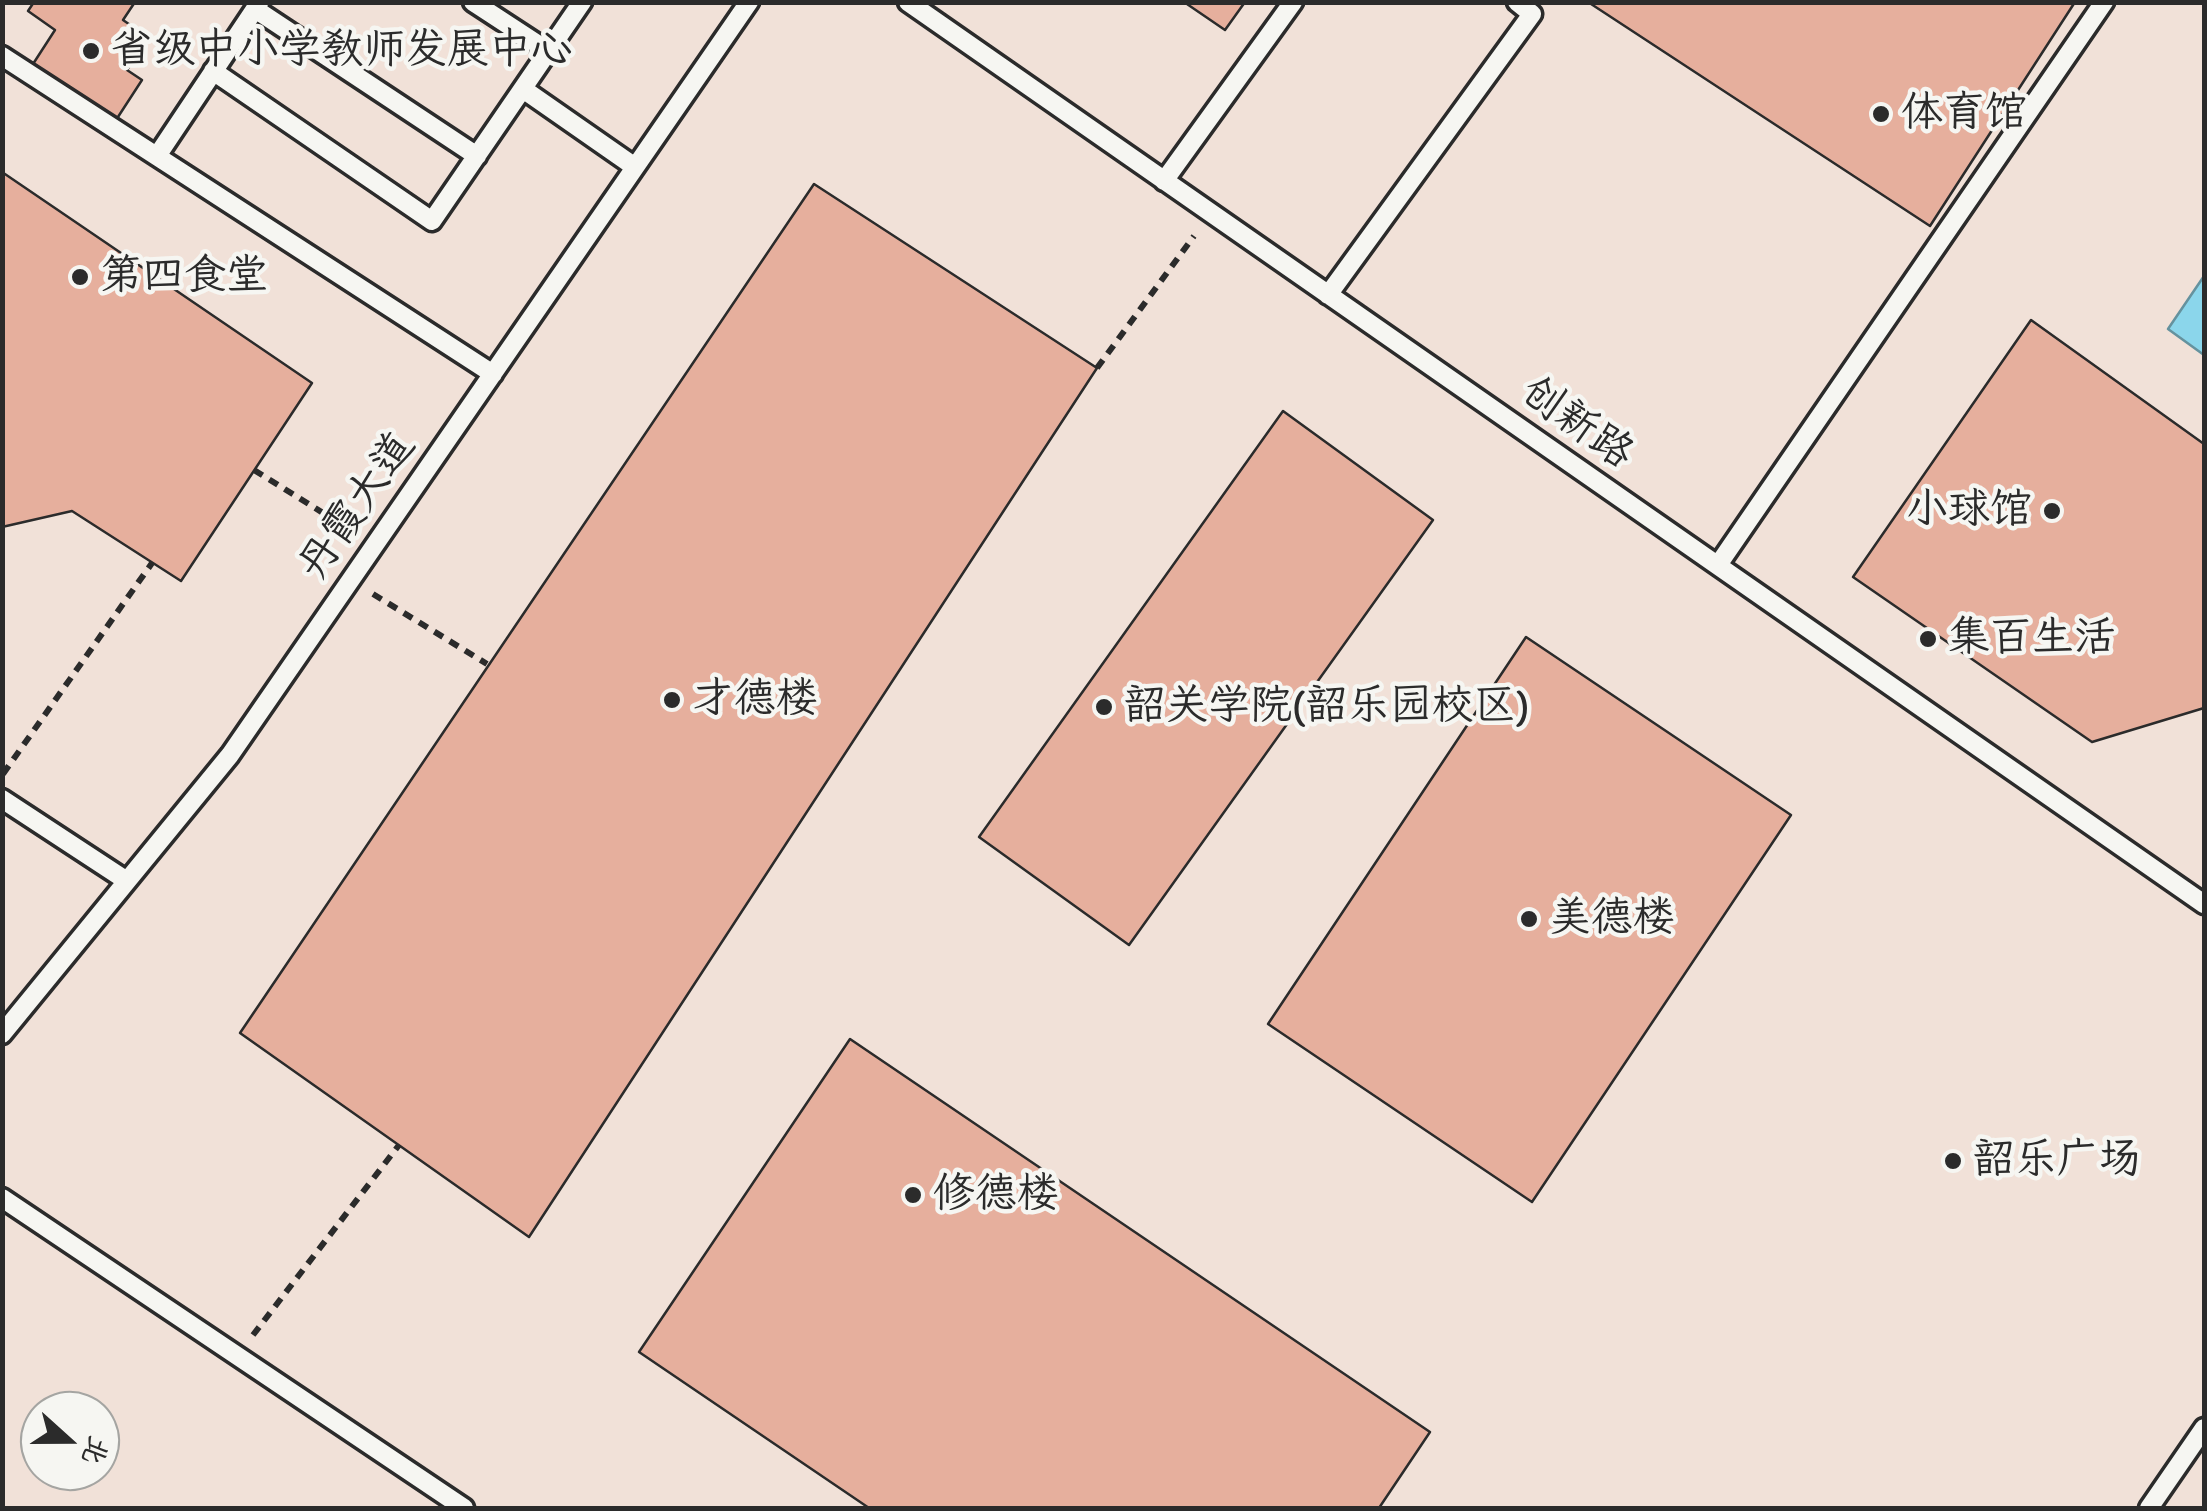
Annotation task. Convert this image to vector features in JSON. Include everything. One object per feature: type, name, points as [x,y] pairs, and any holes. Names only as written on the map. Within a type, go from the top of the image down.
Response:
[{"type":"lane","points":[[473,2],[548,51]]},
{"type":"lane","points":[[214,71],[432,221],[582,2]]},
{"type":"lane","name":"丹霞大道","points":[[2,1034],[230,755],[749,2]]},
{"type":"lane","name":"创新路","points":[[908,2],[2204,904]]},
{"type":"lane","points":[[1164,181],[1293,2]]},
{"type":"lane","points":[[1328,295],[1532,14],[1517,2]]},
{"type":"lane","points":[[1718,565],[2104,2]]},
{"type":"lane","points":[[156,156],[257,6],[476,156]]},
{"type":"lane","points":[[2,56],[493,374]]},
{"type":"lane","points":[[523,89],[635,167]]},
{"type":"lane","points":[[2,799],[126,881]]},
{"type":"lane","points":[[2,1198],[464,1508]]},
{"type":"lane","points":[[2149,1508],[2204,1428]]},
{"type":"path","points":[[1097,368],[1210,213]]},
{"type":"path","points":[[254,470],[375,544]]},
{"type":"path","points":[[2,774],[152,563]]},
{"type":"path","points":[[350,580],[487,664]]},
{"type":"path","points":[[237,1356],[399,1146]]},
{"type":"shaded area","name":"韶关学院(韶乐园校区)","points":[[3,3],[2204,3],[2204,1508],[3,1508]]},
{"type":"water","points":[[2204,276],[2204,355],[2168,329]]},
{"type":"building","name":"省级中小学教师发展中心","points":[[34,2],[135,2],[123,20],[149,38],[127,70],[142,80],[116,120],[33,64],[55,30],[28,11]]},
{"type":"building","points":[[1184,2],[1245,2],[1225,30]]},
{"type":"building","name":"体育馆","points":[[1588,2],[2075,2],[1930,226]]},
{"type":"building","name":"第四食堂","points":[[2,172],[312,383],[181,581],[72,511],[2,527]]},
{"type":"building","name":"才德楼","points":[[814,184],[1097,368],[529,1237],[240,1033]]},
{"type":"building","name":"小球馆","points":[[2031,320],[2204,444],[2204,708],[2092,742],[1853,577]]},
{"type":"building","points":[[1283,411],[1433,520],[1129,945],[979,837]]},
{"type":"building","name":"美德楼","points":[[1526,637],[1791,815],[1532,1202],[1268,1024]]},
{"type":"building","name":"修德楼","points":[[850,1039],[1430,1432],[1379,1508],[869,1508],[639,1352]]},
{"type":"place","name":"省级中小学教师发展中心","points":[[91,51]]},
{"type":"place","name":"体育馆","points":[[1881,114]]},
{"type":"place","name":"第四食堂","points":[[80,277]]},
{"type":"place","name":"小球馆","points":[[2052,511]]},
{"type":"place","name":"集百生活","points":[[1928,639]]},
{"type":"place","name":"才德楼","points":[[672,700]]},
{"type":"place","name":"韶关学院(韶乐园校区)","points":[[1104,707]]},
{"type":"place","name":"美德楼","points":[[1529,919]]},
{"type":"place","name":"韶乐广场","points":[[1953,1161]]},
{"type":"place","name":"修德楼","points":[[913,1195]]}]
